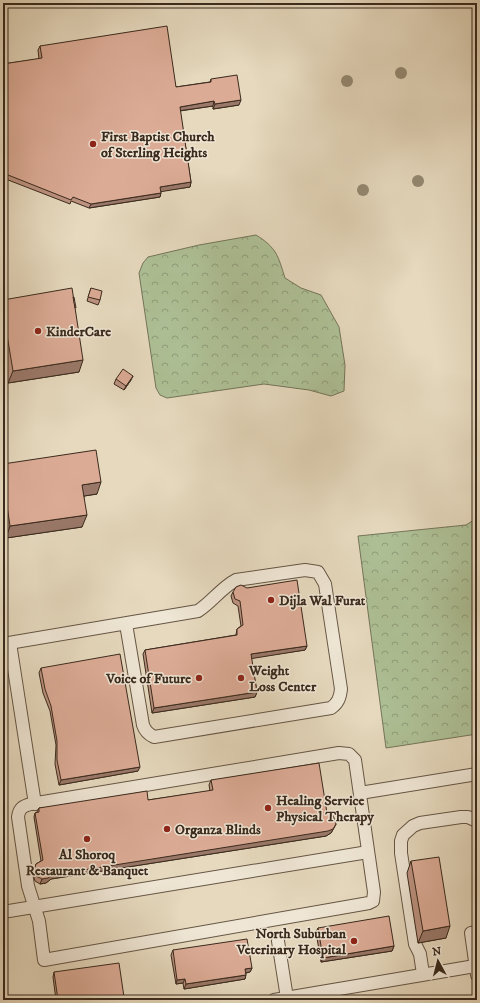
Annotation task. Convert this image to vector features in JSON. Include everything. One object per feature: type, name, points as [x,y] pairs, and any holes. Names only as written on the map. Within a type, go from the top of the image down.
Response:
[{"type":"lane","points":[[35,804],[7,643],[198,611],[206,606],[227,585],[236,580],[305,570],[318,572],[325,584],[341,689],[340,697],[337,704],[331,708],[154,737],[148,735],[143,725],[126,624]]},
{"type":"lane","points":[[344,753],[349,754],[355,760],[360,793],[374,897],[373,901],[364,905],[44,960],[39,921],[28,886],[18,817],[18,812],[21,807],[344,753]]},
{"type":"lane","points":[[360,793],[477,774]]},
{"type":"lane","points":[[423,974],[420,954],[416,944],[401,853],[401,841],[406,831],[412,826],[420,823],[461,817],[468,817],[477,821]]},
{"type":"lane","points":[[3,912],[368,852]]},
{"type":"lane","points":[[274,1000],[423,974],[476,970],[470,933],[477,932]]},
{"type":"lane","points":[[278,941],[287,998]]},
{"type":"green space","points":[[256,235],[268,244],[276,253],[285,278],[301,288],[321,295],[339,327],[345,365],[344,391],[331,396],[309,390],[264,384],[167,398],[160,395],[156,388],[139,273],[143,263],[148,257],[199,245]]},
{"type":"green space","points":[[477,518],[477,734],[386,748],[358,536],[466,525]]},
{"type":"building","name":"First Baptist Church of Sterling Heights","points":[[167,26],[176,87],[211,82],[211,79],[237,75],[241,100],[215,104],[214,101],[180,107],[191,182],[160,187],[161,193],[91,204],[73,197],[71,200],[3,173],[3,64],[42,58],[40,46]]},
{"type":"building","name":"KinderCare","points":[[72,288],[83,360],[13,371],[3,311],[3,300]]},
{"type":"building","points":[[91,288],[102,291],[100,300],[88,297]]},
{"type":"building","points":[[74,297],[76,308],[75,308]]},
{"type":"building","points":[[3,336],[5,350],[3,348]]},
{"type":"building","points":[[123,369],[133,376],[126,386],[116,379]]},
{"type":"building","points":[[96,450],[101,482],[82,485],[87,515],[10,526],[3,479],[3,464]]},
{"type":"building","points":[[297,580],[307,646],[251,654],[257,692],[154,708],[145,650],[237,635],[237,629],[243,625],[240,601],[235,599],[233,592],[236,587],[241,585],[247,588]]},
{"type":"building","points":[[120,654],[140,767],[61,780],[57,760],[57,741],[51,706],[45,689],[41,668]]},
{"type":"building","points":[[319,763],[327,813],[333,815],[336,824],[333,829],[328,831],[52,875],[48,878],[42,879],[36,876],[34,870],[36,864],[43,860],[35,813],[39,812],[39,808],[147,791],[148,800],[213,790],[211,780]]},
{"type":"building","points":[[439,857],[450,926],[423,931],[411,861]]},
{"type":"building","name":"North Suburban Veterinary Hospital","points":[[389,916],[394,946],[323,958],[318,928]]},
{"type":"building","points":[[247,939],[252,968],[245,969],[246,975],[186,984],[185,979],[177,980],[173,950]]},
{"type":"building","points":[[119,963],[124,997],[104,1000],[58,1000],[54,972]]},
{"type":"place","name":"First Baptist Church of Sterling Heights","points":[[93,144]]},
{"type":"place","name":"KinderCare","points":[[38,331]]},
{"type":"place","name":"Dijla Wal Furat","points":[[271,600]]},
{"type":"place","name":"Voice of Future","points":[[199,678]]},
{"type":"place","name":"Weight Loss Center","points":[[241,678]]},
{"type":"place","name":"Healing Service Physical Therapy","points":[[268,808]]},
{"type":"place","name":"Organza Blinds","points":[[167,829]]},
{"type":"place","name":"Al Shoroq Restaurant & Banquet","points":[[87,839]]},
{"type":"place","name":"North Suburban Veterinary Hospital","points":[[354,941]]}]
